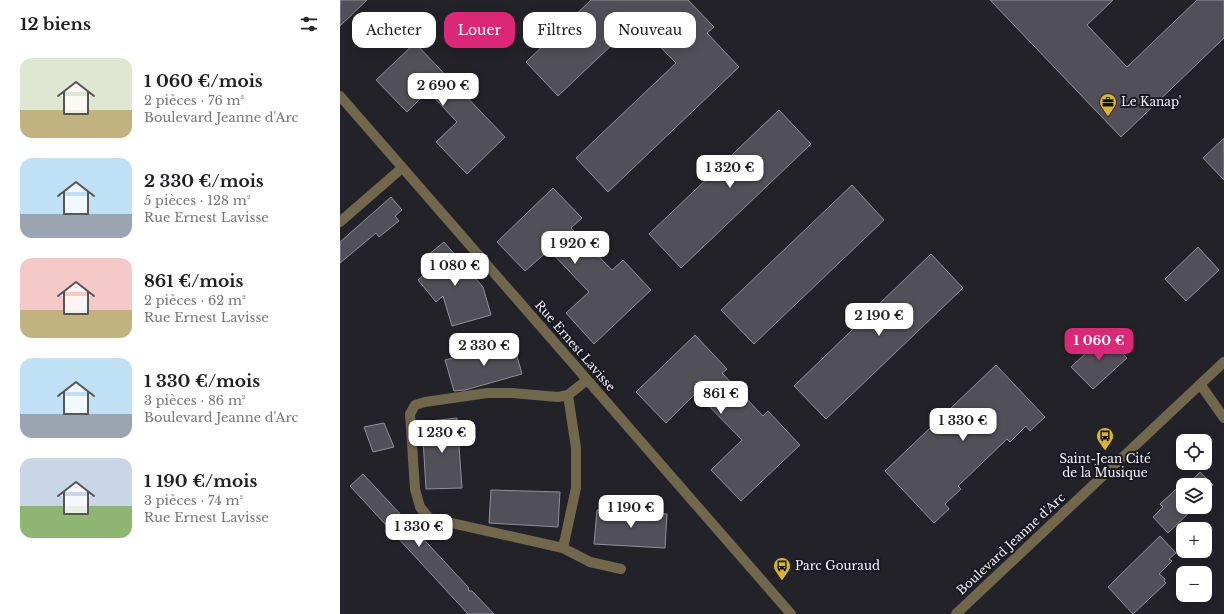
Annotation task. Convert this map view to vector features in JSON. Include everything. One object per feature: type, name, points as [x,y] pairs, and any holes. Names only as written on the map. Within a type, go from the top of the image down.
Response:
[{"type":"street","name":"Rue Ernest Lavisse","points":[[340,96],[790,614]]},
{"type":"street","points":[[340,222],[402,168]]},
{"type":"street","name":"Boulevard Jeanne d'Arc","points":[[956,614],[1224,362]]},
{"type":"street","points":[[587,380],[568,395],[558,397],[512,393],[487,393],[415,405],[410,414],[415,489],[420,507],[429,518],[563,548],[590,562],[620,568]]},
{"type":"street","points":[[1200,384],[1224,418]]},
{"type":"street","points":[[563,548],[576,488],[576,448],[568,395]]},
{"type":"building","points":[[340,0],[367,0],[355,12],[352,12],[352,14],[340,26]]},
{"type":"building","points":[[591,0],[688,0],[714,27],[707,33],[739,67],[608,192],[576,158],[676,63],[661,48],[696,48],[696,12],[604,12],[604,48],[609,48],[558,96],[526,62],[541,48],[596,48],[596,12],[578,12]]},
{"type":"building","points":[[990,0],[1113,0],[1087,25],[1127,67],[1197,0],[1224,0],[1224,38],[1121,137]]},
{"type":"building","points":[[410,48],[420,48],[505,137],[467,174],[436,142],[457,122],[428,91],[407,112],[376,80]]},
{"type":"building","points":[[779,110],[811,144],[681,268],[649,234]]},
{"type":"building","points":[[1224,138],[1224,180],[1203,158]]},
{"type":"building","points":[[852,185],[884,220],[754,344],[721,310]]},
{"type":"building","points":[[553,188],[582,218],[571,228],[612,270],[623,260],[651,290],[594,344],[566,313],[589,292],[549,250],[525,271],[497,242]]},
{"type":"building","points":[[391,197],[402,210],[395,216],[399,221],[379,237],[376,233],[340,263],[340,242]]},
{"type":"building","points":[[444,242],[483,287],[491,315],[452,326],[443,296],[436,302],[418,280],[436,264],[428,255]]},
{"type":"building","points":[[1198,247],[1219,270],[1186,301],[1165,279]]},
{"type":"building","points":[[931,254],[963,288],[826,419],[794,386]]},
{"type":"building","points":[[695,335],[727,369],[722,373],[763,416],[768,411],[800,445],[741,501],[711,470],[742,440],[696,393],[666,423],[636,392]]},
{"type":"building","points":[[1105,335],[1127,358],[1093,389],[1071,367]]},
{"type":"building","points":[[513,342],[522,374],[465,390],[454,391],[445,360]]},
{"type":"building","points":[[996,365],[1045,417],[1030,431],[1026,426],[1010,442],[1007,439],[958,486],[961,489],[945,504],[949,509],[934,523],[885,471]]},
{"type":"building","points":[[457,418],[462,488],[426,489],[422,422]]},
{"type":"building","points":[[384,423],[394,447],[373,452],[364,427]]},
{"type":"building","points":[[1200,472],[1206,478],[1194,478]]},
{"type":"building","points":[[363,474],[468,587],[469,591],[472,591],[494,614],[468,614],[350,486]]},
{"type":"building","points":[[1176,489],[1176,514],[1188,514],[1179,522],[1176,522],[1176,525],[1168,533],[1153,517],[1163,507],[1160,504]]},
{"type":"building","points":[[491,490],[560,492],[558,527],[489,523]]},
{"type":"building","points":[[597,510],[667,514],[665,548],[594,544]]},
{"type":"building","points":[[1160,536],[1176,553],[1169,559],[1172,561],[1159,574],[1165,579],[1164,581],[1166,583],[1133,614],[1108,587]]},
{"type":"place","name":"Le Kanap'","points":[[1108,117]]},
{"type":"place","name":"Saint-Jean Cité de la Musique","points":[[1105,451]]},
{"type":"place","name":"Parc Gouraud","points":[[782,581]]}]
